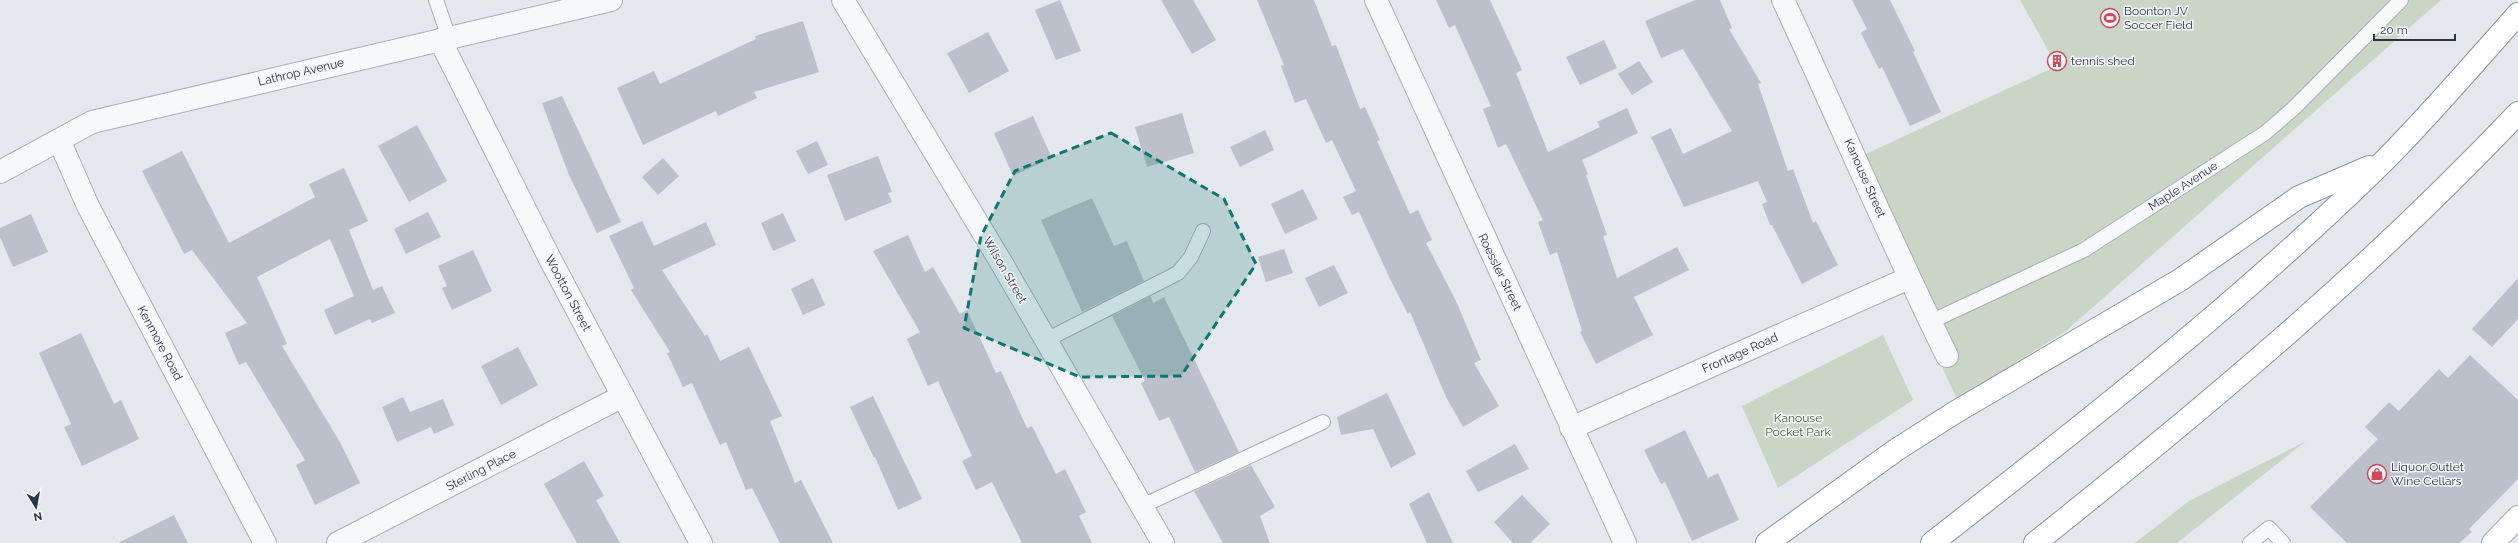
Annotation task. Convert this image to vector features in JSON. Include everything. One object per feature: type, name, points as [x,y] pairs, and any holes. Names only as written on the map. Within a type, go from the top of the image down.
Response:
[{"type":"main road","points":[[1932,543],[2056,446],[2206,322],[2385,160],[2518,14]]},
{"type":"main road","points":[[2035,543],[2168,436],[2266,354],[2400,232],[2518,113]]},
{"type":"main road","points":[[1767,543],[1896,450],[1954,413],[2180,280],[2299,197],[2385,160]]},
{"type":"main road","points":[[2493,543],[2518,517]]},
{"type":"street","name":"Lathrop Avenue","points":[[0,172],[92,122],[611,0]]},
{"type":"street","name":"Wilson Street","points":[[843,0],[1046,340],[1163,543]]},
{"type":"street","name":"Roessler Street","points":[[1376,0],[1466,200],[1535,345],[1571,428],[1625,543]]},
{"type":"street","name":"Kanouse Street","points":[[1783,0],[1876,200],[1909,278],[1947,356]]},
{"type":"street","name":"Wootton Street","points":[[445,39],[549,257],[700,543]]},
{"type":"street","name":"Kenmore Road","points":[[59,140],[88,206],[265,543]]},
{"type":"street","name":"Frontage Road","points":[[1571,428],[1909,278]]},
{"type":"street","name":"Sterling Place","points":[[338,543],[623,396]]},
{"type":"lane","points":[[436,0],[445,39]]},
{"type":"lane","name":"Maple Avenue","points":[[1930,322],[2084,250],[2265,133],[2294,108],[2401,0]]},
{"type":"lane","points":[[1046,340],[1178,274],[1191,257],[1203,231]]},
{"type":"lane","points":[[1142,506],[1323,422]]},
{"type":"lane","points":[[2250,543],[2269,528],[2283,543]]},
{"type":"highlighted area","points":[[1111,133],[1224,199],[1256,264],[1181,376],[1080,377],[964,328],[981,236],[1015,171]]},
{"type":"green space","points":[[2020,0],[2441,0],[2066,331],[1957,399],[1846,163],[2057,66]]},
{"type":"green space","name":"Kanouse Pocket Park","points":[[1883,335],[1913,400],[1778,488],[1742,406]]},
{"type":"green space","points":[[2306,441],[2177,543],[2135,543],[2189,501]]},
{"type":"building","points":[[1060,0],[1081,51],[1056,60],[1035,10]]},
{"type":"building","points":[[1161,0],[1193,0],[1216,40],[1192,54]]},
{"type":"building","points":[[1257,0],[1314,0],[1332,46],[1336,45],[1360,109],[1365,107],[1380,140],[1377,141],[1410,214],[1418,210],[1432,240],[1426,243],[1456,301],[1481,360],[1474,363],[1499,406],[1463,427],[1446,397],[1410,312],[1408,314],[1392,283],[1359,212],[1352,215],[1343,197],[1356,191],[1332,140],[1326,143],[1306,99],[1295,103],[1281,66],[1284,65]]},
{"type":"building","points":[[1436,0],[1490,0],[1522,70],[1516,73],[1548,152],[1600,127],[1597,122],[1627,108],[1638,133],[1582,160],[1588,174],[1586,175],[1607,235],[1603,236],[1617,278],[1677,247],[1689,270],[1634,297],[1653,335],[1596,364],[1580,332],[1582,331],[1557,252],[1550,255],[1538,222],[1543,220],[1506,144],[1498,148],[1483,109],[1491,106],[1455,25],[1449,28]]},
{"type":"building","points":[[1695,0],[1720,0],[1732,28],[1729,29],[1761,83],[1758,84],[1788,171],[1793,169],[1813,223],[1816,221],[1838,265],[1802,284],[1772,225],[1770,225],[1762,204],[1767,202],[1758,181],[1684,207],[1651,137],[1671,128],[1683,154],[1732,131],[1683,49],[1661,58],[1645,21]]},
{"type":"building","points":[[1852,0],[1890,0],[1915,51],[1913,52],[1941,112],[1910,126],[1882,67],[1879,69],[1861,33],[1867,29]]},
{"type":"building","points":[[803,21],[819,72],[754,92],[757,98],[718,116],[716,111],[643,145],[617,88],[654,71],[660,84],[756,39],[755,36]]},
{"type":"building","points":[[988,32],[1009,71],[969,93],[947,53]]},
{"type":"building","points":[[1604,40],[1617,68],[1580,85],[1566,57]]},
{"type":"building","points":[[1639,61],[1653,82],[1632,95],[1618,74]]},
{"type":"building","points":[[562,96],[621,222],[597,233],[569,175],[542,103]]},
{"type":"building","points":[[1182,113],[1194,153],[1147,167],[1135,127]]},
{"type":"building","points":[[1033,116],[1052,158],[1013,176],[994,133]]},
{"type":"building","points":[[417,125],[447,181],[409,202],[378,146]]},
{"type":"building","points":[[1265,130],[1274,150],[1240,167],[1230,147]]},
{"type":"building","points":[[817,141],[828,165],[808,174],[796,151]]},
{"type":"building","points":[[182,151],[229,243],[315,197],[309,184],[344,168],[368,221],[349,230],[373,290],[382,286],[395,313],[372,323],[370,319],[335,335],[324,310],[354,296],[330,239],[257,277],[287,344],[282,346],[341,444],[360,483],[315,505],[296,465],[305,460],[246,362],[239,365],[225,333],[247,323],[192,250],[184,254],[142,171]]},
{"type":"building","points":[[878,156],[892,192],[888,193],[892,202],[845,221],[827,175]]},
{"type":"building","points":[[663,158],[679,176],[658,195],[642,177]]},
{"type":"building","points":[[1303,189],[1318,219],[1285,234],[1271,204]]},
{"type":"building","points":[[1092,198],[1114,246],[1127,241],[1144,281],[1082,312],[1041,220]]},
{"type":"building","points":[[428,212],[441,237],[406,254],[394,229]]},
{"type":"building","points":[[783,213],[796,241],[773,251],[761,223]]},
{"type":"building","points":[[31,214],[48,252],[13,267],[0,237],[0,228]]},
{"type":"building","points":[[642,221],[654,246],[706,222],[716,245],[662,270],[705,336],[707,334],[720,361],[749,347],[782,416],[770,421],[795,483],[801,480],[833,543],[780,543],[752,488],[746,490],[726,442],[720,445],[692,383],[683,387],[667,353],[670,352],[631,290],[634,288],[609,236]]},
{"type":"building","points":[[908,235],[925,272],[933,267],[960,314],[967,310],[996,373],[1001,371],[1027,428],[1032,426],[1056,474],[1065,469],[1086,512],[1079,516],[1092,543],[1022,543],[992,482],[976,490],[962,461],[972,456],[938,381],[928,386],[907,339],[920,332],[873,251]]},
{"type":"building","points":[[1284,249],[1293,273],[1266,282],[1258,257]]},
{"type":"building","points":[[473,250],[492,291],[452,310],[442,288],[447,286],[438,266]]},
{"type":"building","points":[[1334,265],[1348,293],[1319,307],[1305,278]]},
{"type":"building","points":[[813,278],[825,305],[803,315],[791,289]]},
{"type":"building","points":[[2518,278],[2518,319],[2492,347],[2472,329]]},
{"type":"building","points":[[1151,296],[1153,303],[1164,297],[1239,452],[1195,472],[1169,417],[1159,421],[1141,383],[1145,381],[1112,316]]},
{"type":"building","points":[[81,333],[114,404],[121,400],[139,439],[82,466],[64,427],[71,424],[39,353]]},
{"type":"building","points":[[518,347],[538,385],[501,405],[481,366]]},
{"type":"building","points":[[2470,355],[2518,400],[2518,479],[2469,529],[2472,532],[2459,543],[2347,543],[2310,507],[2378,439],[2365,427],[2389,402],[2399,411],[2439,369],[2448,378]]},
{"type":"building","points":[[1387,393],[1416,454],[1391,468],[1373,429],[1341,435],[1337,417]]},
{"type":"building","points":[[873,396],[922,499],[898,510],[875,457],[874,458],[850,407]]},
{"type":"building","points":[[403,397],[410,412],[443,399],[454,425],[434,434],[431,427],[397,442],[382,407]]},
{"type":"building","points":[[1685,430],[1708,478],[1718,473],[1739,520],[1692,541],[1665,482],[1661,484],[1644,450]]},
{"type":"building","points":[[1515,444],[1529,469],[1478,492],[1466,471]]},
{"type":"building","points":[[584,461],[604,496],[596,500],[620,543],[577,543],[544,484]]},
{"type":"building","points":[[1251,465],[1275,507],[1260,516],[1270,543],[1223,543],[1194,491]]},
{"type":"building","points":[[1429,492],[1453,543],[1427,543],[1409,504]]},
{"type":"building","points":[[1522,495],[1550,524],[1530,543],[1513,543],[1494,522]]},
{"type":"building","points":[[174,515],[188,543],[118,543]]},
{"type":"place","name":"Boonton JV Soccer Field","points":[[2110,18]]},
{"type":"place","name":"tennis shed","points":[[2057,61]]},
{"type":"place","name":"Liquor Outlet Wine Cellars","points":[[2377,474]]}]
